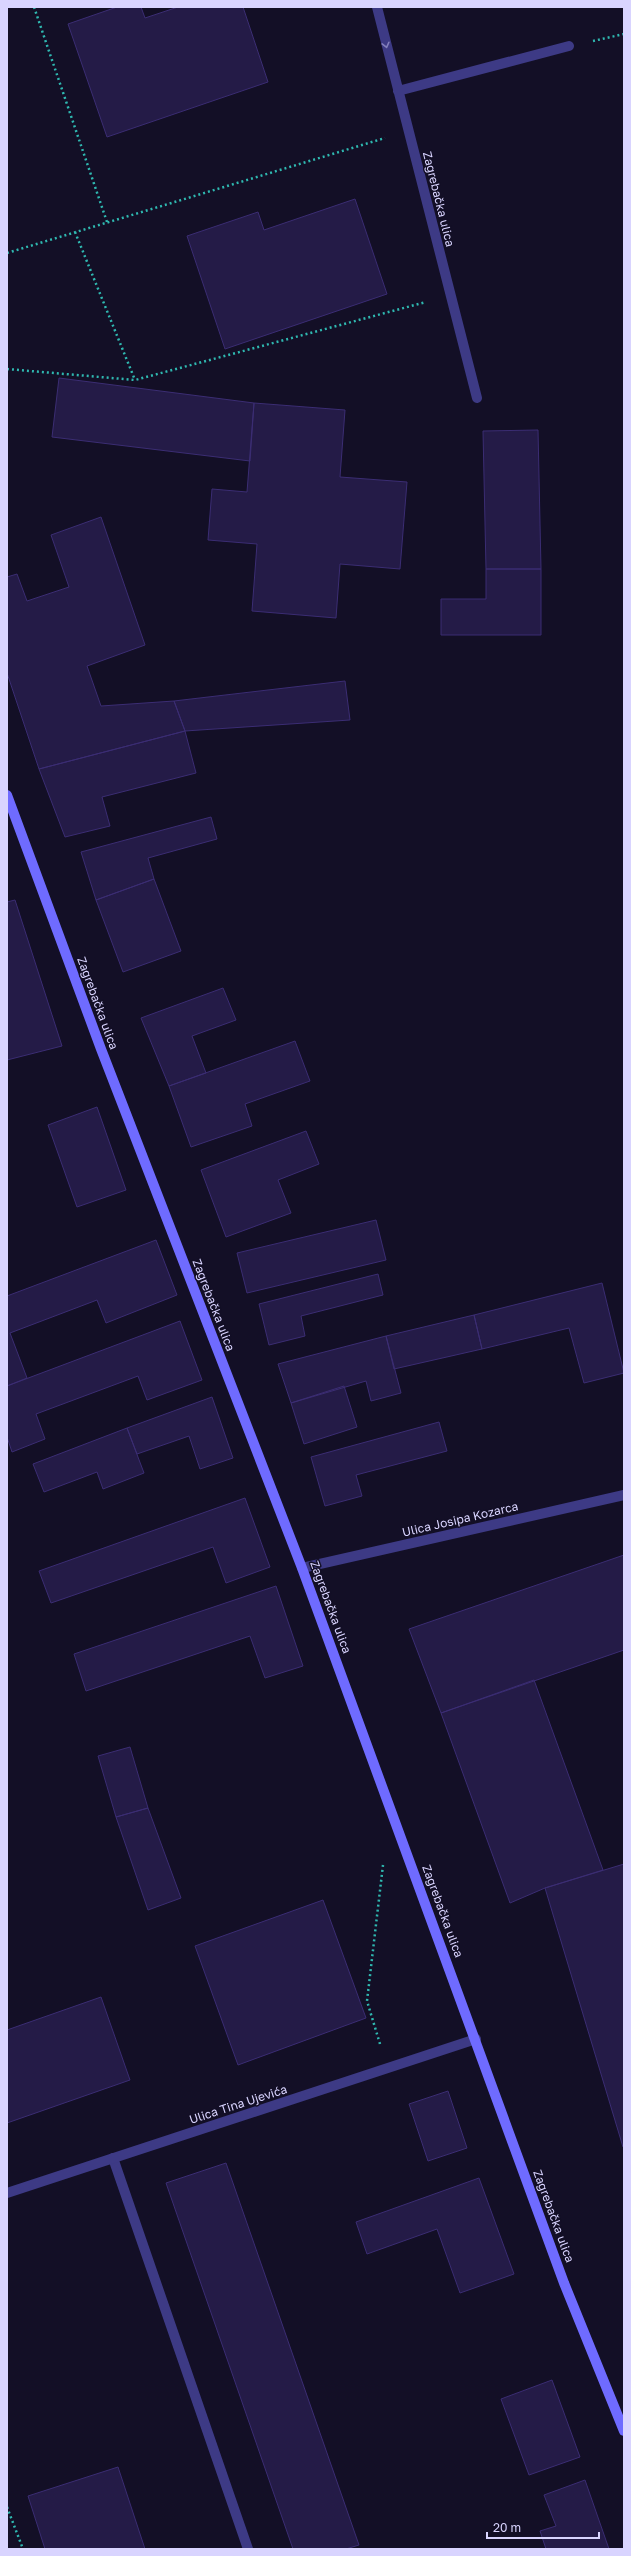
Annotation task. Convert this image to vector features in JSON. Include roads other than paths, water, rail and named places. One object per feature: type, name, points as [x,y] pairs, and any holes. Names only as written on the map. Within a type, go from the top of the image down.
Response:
[{"type":"street","name":"Zagrebačka ulica","points":[[376,7],[476,398]]},
{"type":"street","points":[[398,91],[569,46]]},
{"type":"street","name":"Zagrebačka ulica","points":[[7,795],[101,1049],[302,1568],[564,2282],[624,2431]]},
{"type":"street","name":"Ulica Josipa Kozarca","points":[[302,1568],[624,1495]]},
{"type":"street","name":"Ulica Tina Ujevića","points":[[7,2193],[476,2039]]},
{"type":"street","points":[[113,2158],[248,2549]]}]
